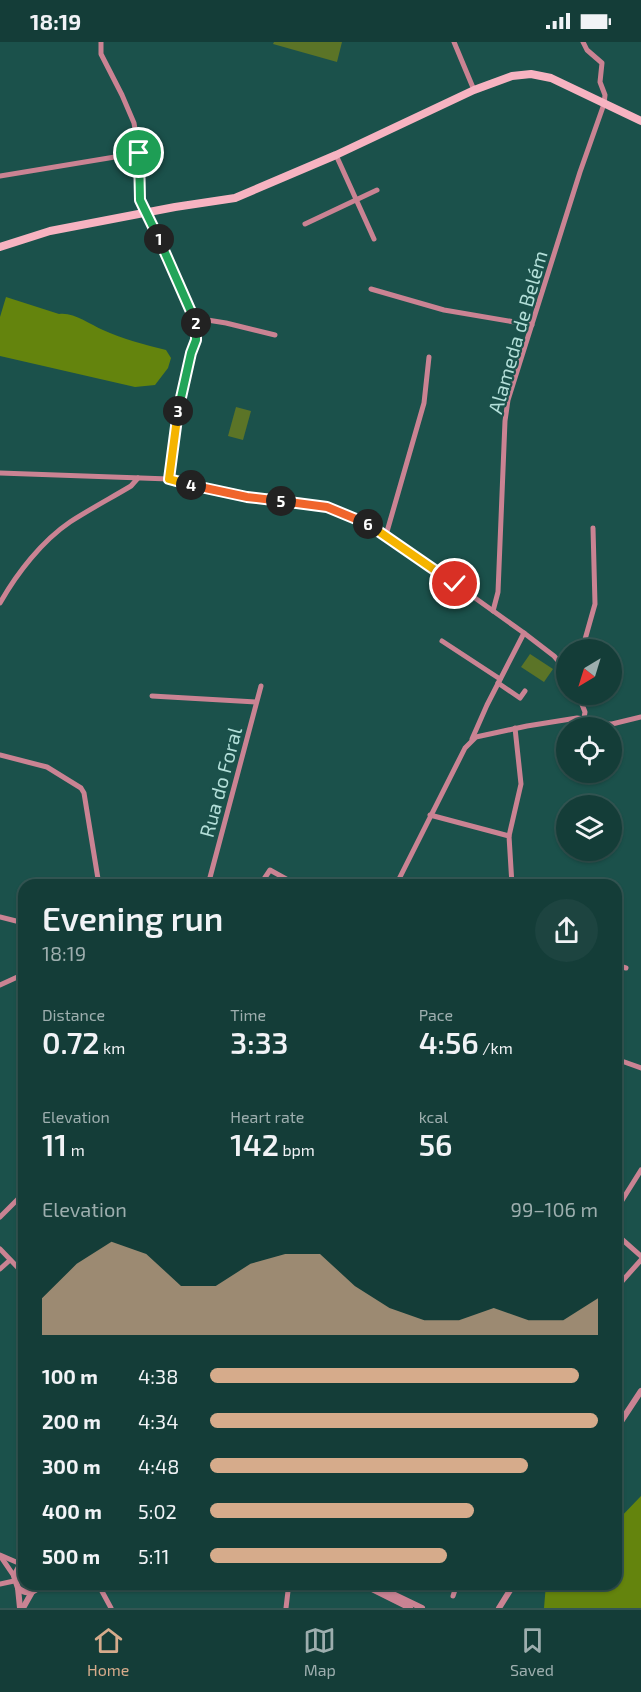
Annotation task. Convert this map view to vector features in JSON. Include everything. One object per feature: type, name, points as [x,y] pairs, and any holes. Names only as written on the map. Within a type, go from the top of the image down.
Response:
[{"type":"main road","points":[[0,247],[50,231],[235,198],[336,155],[474,90],[512,76],[539,75],[566,84],[641,121]]},
{"type":"street","points":[[101,42],[101,54],[134,123],[139,153],[140,200],[195,318],[197,333],[181,393],[169,479]]},
{"type":"street","points":[[454,42],[474,90]]},
{"type":"street","points":[[583,42],[587,50],[602,63],[600,82],[605,95],[604,104]]},
{"type":"street","name":"Alameda de Belém","points":[[493,611],[498,592],[506,415],[510,394],[580,172],[604,104]]},
{"type":"street","points":[[0,176],[139,153]]},
{"type":"street","points":[[336,155],[374,239]]},
{"type":"street","points":[[305,224],[377,190]]},
{"type":"street","points":[[370,289],[444,310],[532,325]]},
{"type":"street","points":[[195,318],[275,335]]},
{"type":"street","points":[[386,535],[424,403],[429,357]]},
{"type":"street","points":[[0,473],[169,479],[211,490],[327,507],[368,524],[386,535],[556,658]]},
{"type":"street","points":[[0,603],[14,580],[53,536],[69,522],[130,486],[138,478]]},
{"type":"street","points":[[585,639],[595,604],[593,528]]},
{"type":"street","points":[[399,879],[524,633]]},
{"type":"street","points":[[441,641],[520,698],[525,691]]},
{"type":"street","name":"Rua do Foral","points":[[210,879],[261,686]]},
{"type":"street","points":[[152,696],[256,702]]},
{"type":"street","points":[[622,723],[641,717]]},
{"type":"street","points":[[472,739],[556,722]]},
{"type":"street","points":[[512,879],[509,836],[521,784],[515,729]]},
{"type":"street","points":[[0,755],[47,766],[83,790],[98,879]]},
{"type":"street","points":[[430,815],[509,836]]},
{"type":"street","points":[[264,879],[270,870],[286,879]]},
{"type":"street","points":[[0,917],[18,922]]},
{"type":"street","points":[[622,967],[626,968]]},
{"type":"street","points":[[0,986],[18,977]]},
{"type":"street","points":[[622,1061],[641,1068]]},
{"type":"street","points":[[622,1200],[640,1172]]},
{"type":"street","points":[[0,1217],[18,1199]]},
{"type":"street","points":[[622,1240],[641,1258],[622,1281]]},
{"type":"street","points":[[0,1249],[18,1268]]},
{"type":"street","points":[[0,1269],[10,1260]]},
{"type":"street","points":[[622,1420],[641,1391]]},
{"type":"street","points":[[0,1556],[18,1563]]},
{"type":"street","points":[[0,1556],[18,1588]]},
{"type":"street","points":[[0,1584],[14,1578],[18,1570]]},
{"type":"street","points":[[18,1590],[22,1608]]},
{"type":"street","points":[[20,1590],[32,1592]]},
{"type":"street","points":[[22,1608],[34,1590]]},
{"type":"street","points":[[101,1590],[111,1608]]},
{"type":"street","points":[[374,1590],[410,1608]]},
{"type":"street","points":[[384,1590],[422,1608]]},
{"type":"street","points":[[453,1596],[455,1590]]},
{"type":"street","points":[[499,1608],[510,1590]]},
{"type":"street","points":[[286,1608],[288,1591]]},
{"type":"green space","points":[[274,42],[342,42],[337,62],[273,44]]},
{"type":"green space","points":[[6,297],[76,317],[118,336],[166,350],[171,358],[168,368],[155,385],[135,387],[0,356],[0,317]]},
{"type":"green space","points":[[236,407],[251,411],[243,440],[228,436]]},
{"type":"green space","points":[[530,654],[553,669],[544,682],[521,667]]},
{"type":"green space","points":[[641,1496],[641,1608],[544,1608],[546,1590],[622,1590],[622,1516]]},
{"type":"route","points":[[139,153],[140,200],[197,326],[196,340],[181,393],[169,479],[247,497],[327,507],[368,524],[455,584]]}]
